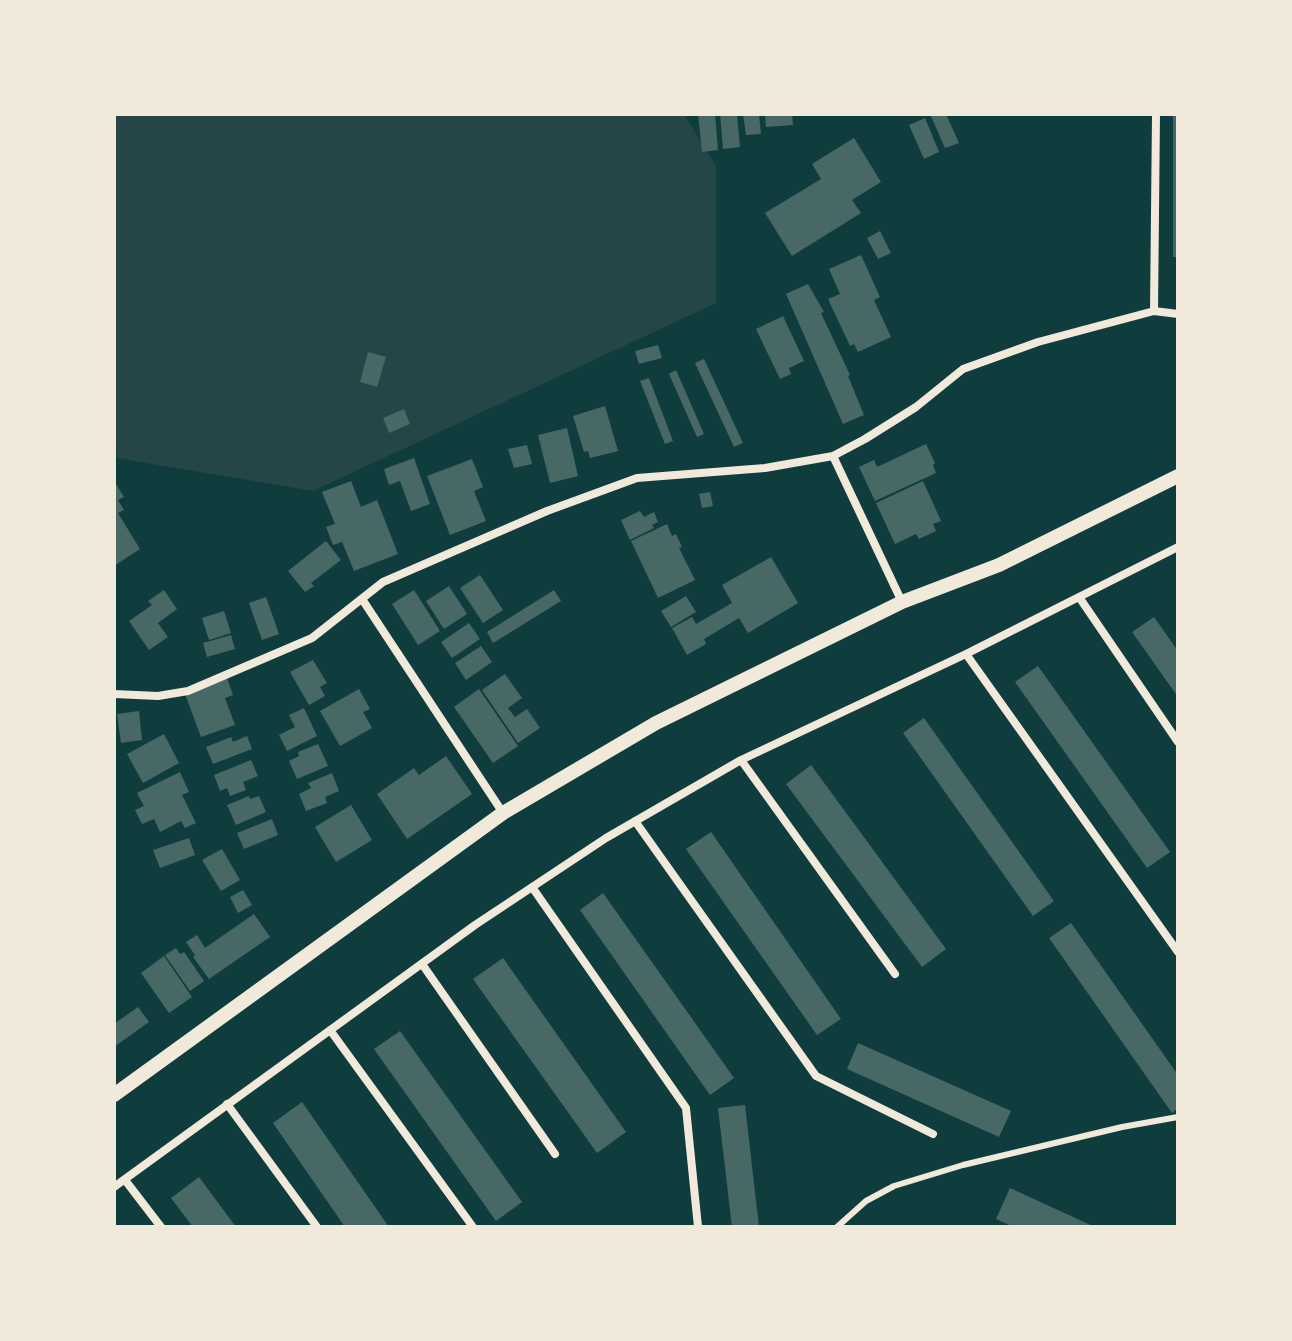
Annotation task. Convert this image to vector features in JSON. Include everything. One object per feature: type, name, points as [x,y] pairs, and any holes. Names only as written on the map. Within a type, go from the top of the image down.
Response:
[{"type":"street","points":[[1154,311],[1156,114]]},
{"type":"street","points":[[114,694],[158,696],[188,691],[312,638],[383,582],[547,511],[637,478],[765,468],[833,456],[916,407],[963,369],[1038,342],[1154,311],[1178,314]]},
{"type":"street","points":[[833,456],[902,602]]},
{"type":"street","points":[[114,1095],[503,813],[656,723],[902,602],[999,565],[1178,476]]},
{"type":"street","points":[[114,1187],[422,964],[532,887],[635,821],[741,760],[966,654],[1178,547]]},
{"type":"street","points":[[1079,597],[1178,742]]},
{"type":"street","points":[[362,599],[503,813]]},
{"type":"street","points":[[966,654],[1178,952]]},
{"type":"street","points":[[741,760],[895,974]]},
{"type":"street","points":[[635,821],[816,1076],[933,1134]]},
{"type":"street","points":[[532,887],[686,1108],[698,1227]]},
{"type":"street","points":[[422,964],[555,1154]]},
{"type":"street","points":[[330,1030],[473,1227]]},
{"type":"street","points":[[227,1104],[317,1227]]},
{"type":"street","points":[[125,1180],[161,1227]]},
{"type":"lane","points":[[837,1227],[866,1201],[894,1186],[963,1165],[1122,1127],[1178,1117]]},
{"type":"shaded area","points":[[114,114],[684,114],[716,166],[716,303],[313,491],[117,458],[114,421]]},
{"type":"building","points":[[698,114],[715,114],[718,150],[702,152]]},
{"type":"building","points":[[720,114],[737,114],[740,147],[723,149]]},
{"type":"building","points":[[743,114],[759,114],[761,134],[746,135]]},
{"type":"building","points":[[765,114],[792,114],[793,125],[766,127]]},
{"type":"building","points":[[930,114],[946,114],[959,143],[945,148]]},
{"type":"building","points":[[1173,114],[1178,114],[1178,257],[1173,257]]},
{"type":"building","points":[[925,118],[939,152],[924,159],[909,125]]},
{"type":"building","points":[[854,138],[881,182],[852,200],[861,213],[792,256],[765,213],[821,179],[812,164]]},
{"type":"building","points":[[880,231],[891,253],[878,259],[867,238]]},
{"type":"building","points":[[861,255],[880,297],[874,300],[891,337],[858,352],[854,344],[850,346],[828,299],[840,294],[829,269]]},
{"type":"building","points":[[808,284],[824,312],[821,313],[850,375],[864,415],[843,424],[786,294]]},
{"type":"building","points":[[783,316],[804,361],[789,368],[791,374],[780,379],[756,329]]},
{"type":"building","points":[[658,345],[662,358],[639,364],[635,351]]},
{"type":"building","points":[[368,352],[386,357],[377,387],[360,382]]},
{"type":"building","points":[[704,359],[743,443],[734,447],[695,363]]},
{"type":"building","points":[[676,370],[704,434],[697,437],[669,374]]},
{"type":"building","points":[[649,378],[673,441],[665,444],[640,381]]},
{"type":"building","points":[[605,406],[618,451],[590,458],[588,451],[584,452],[573,416]]},
{"type":"building","points":[[404,409],[410,424],[389,433],[383,418]]},
{"type":"building","points":[[567,428],[578,476],[550,483],[538,435]]},
{"type":"building","points":[[926,444],[936,473],[875,501],[859,467],[874,460],[877,467]]},
{"type":"building","points":[[527,445],[532,464],[514,468],[508,449]]},
{"type":"building","points":[[414,458],[430,504],[411,511],[400,481],[389,485],[384,469]]},
{"type":"building","points":[[472,459],[483,487],[474,491],[486,521],[450,535],[427,476]]},
{"type":"building","points":[[114,481],[124,497],[118,500],[124,510],[118,513],[140,549],[114,566]]},
{"type":"building","points":[[351,481],[361,507],[377,500],[398,554],[354,571],[342,542],[333,545],[326,527],[335,524],[322,492]]},
{"type":"building","points":[[923,481],[941,521],[933,524],[936,531],[919,539],[916,534],[895,544],[876,503]]},
{"type":"building","points":[[710,492],[713,506],[702,508],[699,494]]},
{"type":"building","points":[[640,511],[644,517],[654,512],[658,522],[652,525],[654,528],[630,540],[621,520]]},
{"type":"building","points":[[667,524],[672,536],[676,534],[682,547],[679,548],[695,580],[658,598],[631,541]]},
{"type":"building","points":[[326,541],[341,560],[311,583],[314,586],[305,592],[288,571]]},
{"type":"building","points":[[771,557],[798,603],[748,633],[739,618],[704,639],[706,644],[687,655],[672,628],[692,617],[696,624],[732,603],[722,585]]},
{"type":"building","points":[[480,575],[503,610],[483,623],[460,588]]},
{"type":"building","points":[[449,586],[467,614],[444,629],[426,601]]},
{"type":"building","points":[[164,590],[177,609],[158,623],[168,637],[149,650],[129,621],[152,605],[148,601]]},
{"type":"building","points":[[414,590],[440,631],[418,645],[392,604]]},
{"type":"building","points":[[554,590],[561,601],[493,643],[487,632]]},
{"type":"building","points":[[686,596],[696,612],[671,627],[661,611]]},
{"type":"building","points":[[266,597],[279,634],[262,640],[249,603]]},
{"type":"building","points":[[224,611],[231,633],[209,640],[202,618]]},
{"type":"building","points":[[1154,617],[1178,651],[1178,697],[1132,632]]},
{"type":"building","points":[[469,623],[480,639],[452,658],[441,642]]},
{"type":"building","points":[[231,635],[235,649],[207,657],[203,643]]},
{"type":"building","points":[[481,646],[492,662],[466,680],[455,663]]},
{"type":"building","points":[[313,660],[327,683],[320,687],[325,696],[309,705],[290,672]]},
{"type":"building","points":[[1038,666],[1170,852],[1147,868],[1015,682]]},
{"type":"building","points":[[505,674],[522,698],[508,708],[515,717],[527,709],[540,728],[518,743],[482,690]]},
{"type":"building","points":[[227,678],[233,695],[225,698],[235,725],[201,737],[185,694]]},
{"type":"building","points":[[359,689],[370,709],[363,712],[372,728],[340,746],[320,711]]},
{"type":"building","points":[[479,689],[518,746],[493,763],[454,707]]},
{"type":"building","points":[[304,708],[317,736],[287,751],[279,735],[295,727],[289,715]]},
{"type":"building","points":[[139,711],[142,740],[121,743],[117,714]]},
{"type":"building","points":[[924,718],[1054,901],[1033,916],[903,733]]},
{"type":"building","points":[[164,734],[179,763],[143,783],[127,754]]},
{"type":"building","points":[[247,736],[252,749],[213,764],[206,747],[231,737],[233,742]]},
{"type":"building","points":[[318,744],[328,766],[297,779],[289,761],[299,756],[298,752]]},
{"type":"building","points":[[446,756],[472,794],[407,839],[377,794],[414,768],[419,775]]},
{"type":"building","points":[[251,760],[258,776],[243,782],[246,790],[230,796],[227,788],[220,791],[214,775]]},
{"type":"building","points":[[811,765],[946,949],[922,967],[786,784]]},
{"type":"building","points":[[180,772],[189,792],[182,795],[196,823],[185,828],[181,821],[160,832],[154,819],[142,824],[135,810],[144,806],[137,793]]},
{"type":"building","points":[[332,773],[339,791],[325,797],[327,803],[306,811],[299,794],[311,788],[308,783]]},
{"type":"building","points":[[249,796],[250,799],[259,796],[266,812],[236,825],[227,805]]},
{"type":"building","points":[[351,805],[372,840],[336,862],[315,827]]},
{"type":"building","points":[[272,819],[278,835],[244,849],[237,833]]},
{"type":"building","points":[[711,832],[841,1019],[817,1035],[686,849]]},
{"type":"building","points":[[189,838],[195,855],[160,868],[153,850]]},
{"type":"building","points":[[222,849],[240,880],[221,891],[202,860]]},
{"type":"building","points":[[243,890],[252,905],[238,913],[230,897]]},
{"type":"building","points":[[603,893],[734,1078],[710,1095],[580,910]]},
{"type":"building","points":[[254,914],[270,937],[209,979],[186,942],[197,935],[205,948]]},
{"type":"building","points":[[1071,923],[1178,1075],[1178,1108],[1172,1113],[1049,938]]},
{"type":"building","points":[[176,948],[180,954],[184,952],[204,981],[190,991],[165,955]]},
{"type":"building","points":[[164,956],[192,997],[169,1013],[141,973]]},
{"type":"building","points":[[503,958],[626,1132],[597,1153],[473,979]]},
{"type":"building","points":[[138,1007],[149,1022],[114,1047],[114,1024]]},
{"type":"building","points":[[400,1031],[522,1202],[496,1221],[374,1049]]},
{"type":"building","points":[[858,1043],[1011,1111],[999,1137],[847,1069]]},
{"type":"building","points":[[302,1102],[389,1227],[345,1227],[273,1123]]},
{"type":"building","points":[[745,1105],[759,1227],[732,1227],[718,1108]]},
{"type":"building","points":[[199,1177],[236,1227],[193,1227],[171,1198]]},
{"type":"building","points":[[1010,1188],[1095,1227],[1014,1227],[996,1219]]}]
